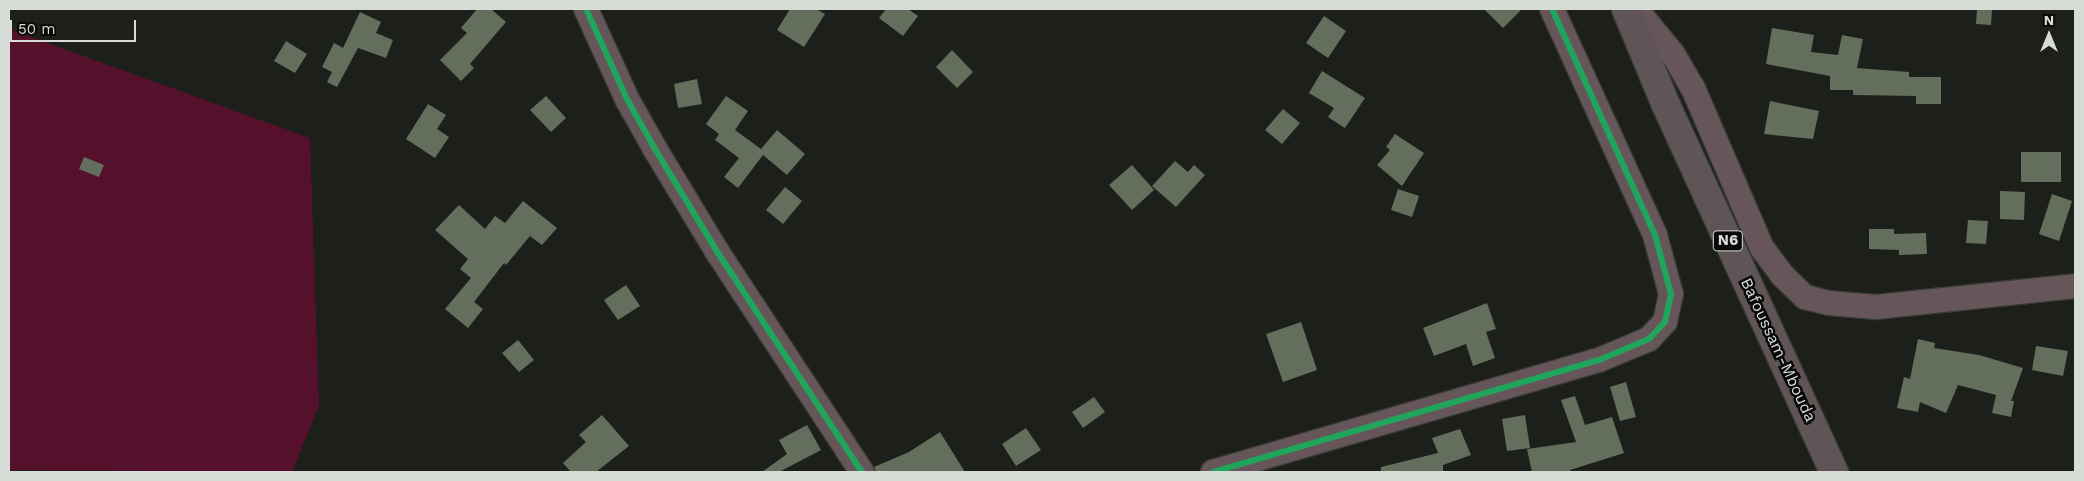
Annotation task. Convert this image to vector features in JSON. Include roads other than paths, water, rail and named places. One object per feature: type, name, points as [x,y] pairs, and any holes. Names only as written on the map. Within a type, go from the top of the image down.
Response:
[{"type":"highway","name":"Bafoussam-Mbouda","points":[[1626,9],[1666,106],[1834,472]]},
{"type":"street","points":[[586,9],[624,92],[655,149],[718,253],[862,472]]},
{"type":"street","points":[[1213,472],[1599,360],[1649,339],[1665,322],[1671,294],[1655,235],[1552,9]]},
{"type":"street","points":[[1636,9],[1673,54],[1693,88],[1762,248],[1782,275],[1805,296],[1829,303],[1876,306],[2075,286]]}]
